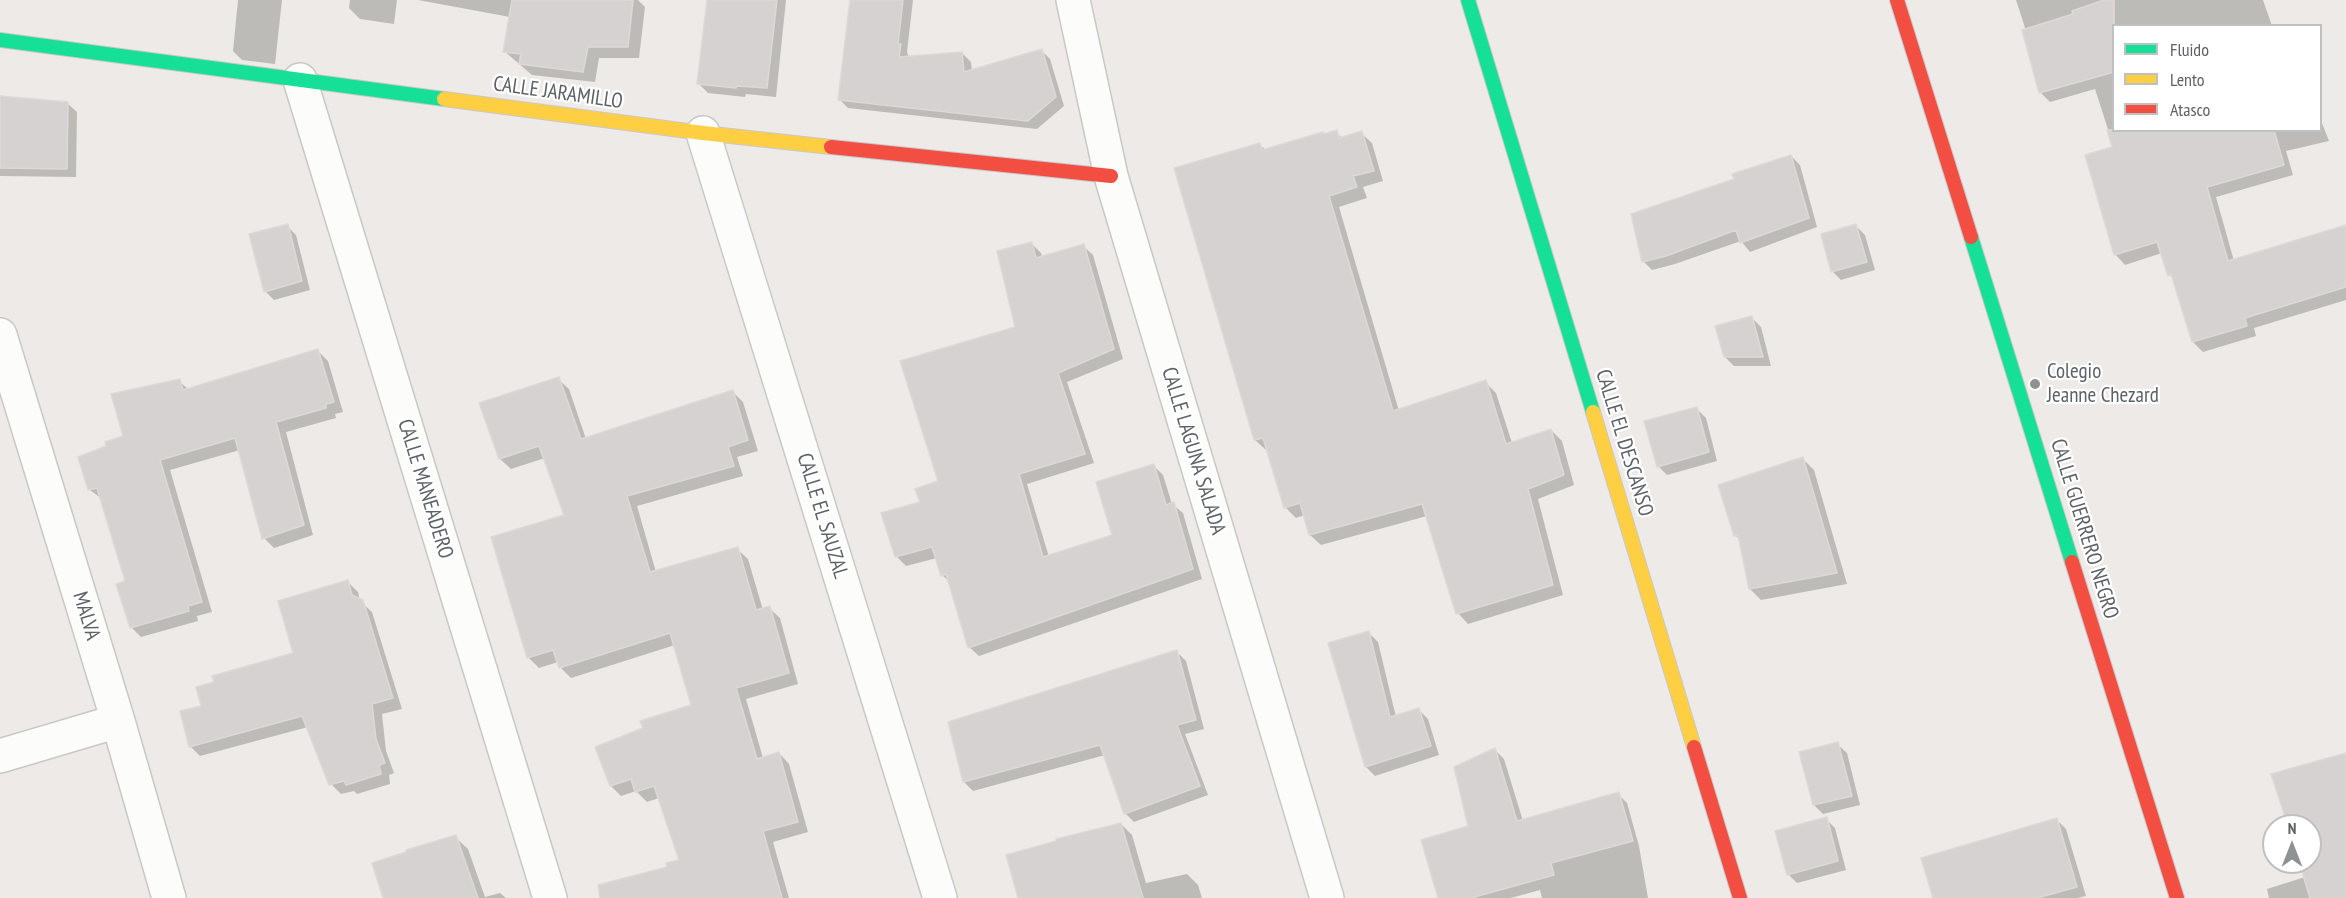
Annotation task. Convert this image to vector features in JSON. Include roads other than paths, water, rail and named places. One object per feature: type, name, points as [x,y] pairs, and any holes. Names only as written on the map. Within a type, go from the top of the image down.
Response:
[{"type":"street","name":"CALLE LAGUNA SALADA","points":[[1072,0],[1111,176],[1327,898]]},
{"type":"street","name":"CALLE EL DESCANSO","points":[[1468,0],[1740,898]]},
{"type":"street","name":"CALLE GUERRERO NEGRO","points":[[1897,0],[2177,898]]},
{"type":"street","name":"CALLE JARAMILLO","points":[[0,40],[703,133],[1111,176]]},
{"type":"street","name":"CALLE MANEADERO","points":[[300,80],[550,898]]},
{"type":"street","name":"CALLE EL SAUZAL","points":[[703,133],[940,898]]},
{"type":"street","name":"MALVA","points":[[0,335],[13,423],[118,721],[169,898]]},
{"type":"street","points":[[0,756],[118,721]]},
{"type":"place","name":"Colegio Jeanne Chezard","points":[[2035,384]]}]
